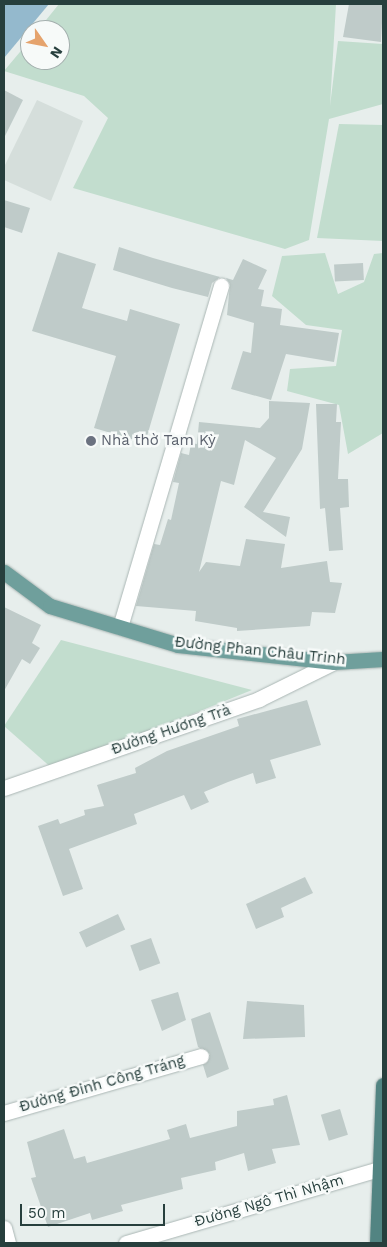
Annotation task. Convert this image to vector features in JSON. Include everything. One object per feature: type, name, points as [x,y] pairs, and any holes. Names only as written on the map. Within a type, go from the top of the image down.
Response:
[{"type":"highway","points":[[377,1243],[382,1168],[383,1085]]},
{"type":"main road","name":"Đường Phan Châu Trinh","points":[[4,572],[50,606],[178,645],[334,662],[383,659]]},
{"type":"street","points":[[120,627],[220,286]]},
{"type":"street","name":"Đường Hương Trà","points":[[4,788],[259,699],[334,662]]},
{"type":"street","name":"Đường Đinh Công Tráng","points":[[4,1113],[200,1056]]},
{"type":"street","name":"Đường Ngô Thì Nhậm","points":[[126,1243],[382,1168]]},
{"type":"street","points":[[4,1228],[8,1243]]},
{"type":"shaded area","points":[[37,100],[83,121],[51,201],[4,180],[4,167]]},
{"type":"green space","points":[[59,4],[336,4],[330,106],[338,41],[383,44],[383,104],[329,119],[309,240],[285,249],[73,188],[108,118],[84,96],[4,71],[20,52],[20,70],[70,70],[70,20],[46,20]]},
{"type":"green space","points":[[339,124],[383,125],[383,241],[317,238]]},
{"type":"green space","points":[[325,253],[338,294],[364,282],[374,254],[383,253],[383,433],[348,454],[339,405],[287,391],[290,369],[336,366],[342,330],[306,325],[272,296],[282,256]]},
{"type":"green space","points":[[61,640],[252,690],[54,770],[4,726]]},
{"type":"water","points":[[4,4],[49,4],[36,20],[20,20],[20,39],[4,58]]},
{"type":"building","points":[[349,4],[383,4],[381,42],[343,37]]},
{"type":"building","points":[[4,90],[23,100],[4,138]]},
{"type":"building","points":[[4,200],[30,208],[22,233],[4,227]]},
{"type":"building","points":[[119,247],[220,277],[212,283],[208,297],[172,288],[113,270]]},
{"type":"building","points":[[58,252],[96,264],[82,308],[127,321],[130,309],[180,324],[145,443],[94,428],[116,356],[32,331]]},
{"type":"building","points":[[243,259],[267,270],[258,289],[264,290],[261,306],[282,309],[280,325],[339,333],[334,362],[286,354],[271,400],[231,389],[243,351],[251,353],[254,323],[227,315],[230,284],[226,278],[233,280]]},
{"type":"building","points":[[363,263],[364,280],[335,281],[334,265]]},
{"type":"building","points":[[269,401],[310,403],[302,449],[263,512],[290,517],[286,537],[244,507],[276,458],[245,440],[234,485],[221,481],[199,572],[206,562],[240,566],[246,539],[285,544],[281,568],[327,561],[330,582],[342,583],[335,613],[312,612],[310,626],[237,631],[237,628],[195,621],[196,611],[136,606],[154,544],[160,545],[168,519],[171,520],[179,483],[173,482],[181,453],[189,455],[191,443],[197,444],[199,422],[260,428],[269,418]]},
{"type":"building","points":[[316,404],[337,404],[336,422],[341,422],[338,479],[348,479],[349,507],[340,508],[343,550],[329,551],[325,508],[320,509]]},
{"type":"building","points":[[4,607],[41,625],[32,643],[40,648],[30,664],[22,659],[4,691]]},
{"type":"building","points":[[307,700],[321,745],[270,760],[276,778],[256,784],[253,773],[228,782],[204,792],[209,802],[191,810],[184,795],[134,814],[137,824],[69,849],[83,889],[63,896],[38,826],[58,819],[60,824],[85,815],[84,810],[104,806],[97,785],[136,773],[135,768],[167,751],[239,726],[237,719]]},
{"type":"building","points":[[305,877],[313,893],[281,908],[284,917],[256,929],[246,904]]},
{"type":"building","points":[[118,914],[125,929],[86,948],[79,932]]},
{"type":"building","points":[[151,938],[160,963],[140,971],[130,946]]},
{"type":"building","points":[[178,992],[186,1020],[162,1031],[151,1000]]},
{"type":"building","points":[[247,1001],[304,1005],[305,1037],[243,1039]]},
{"type":"building","points":[[210,1012],[229,1069],[207,1078],[203,1065],[210,1054],[198,1047],[191,1019]]},
{"type":"building","points":[[287,1095],[300,1145],[272,1149],[276,1163],[248,1171],[244,1153],[215,1162],[216,1170],[181,1178],[183,1189],[121,1205],[123,1211],[92,1220],[90,1213],[48,1227],[31,1178],[36,1177],[27,1142],[64,1129],[74,1159],[85,1156],[87,1163],[170,1139],[167,1130],[186,1124],[190,1138],[237,1126],[237,1111],[274,1105],[273,1099]]},
{"type":"building","points":[[340,1109],[348,1135],[329,1141],[321,1115]]},
{"type":"place","name":"Nhà thờ Tam Kỳ","points":[[91,441]]}]
